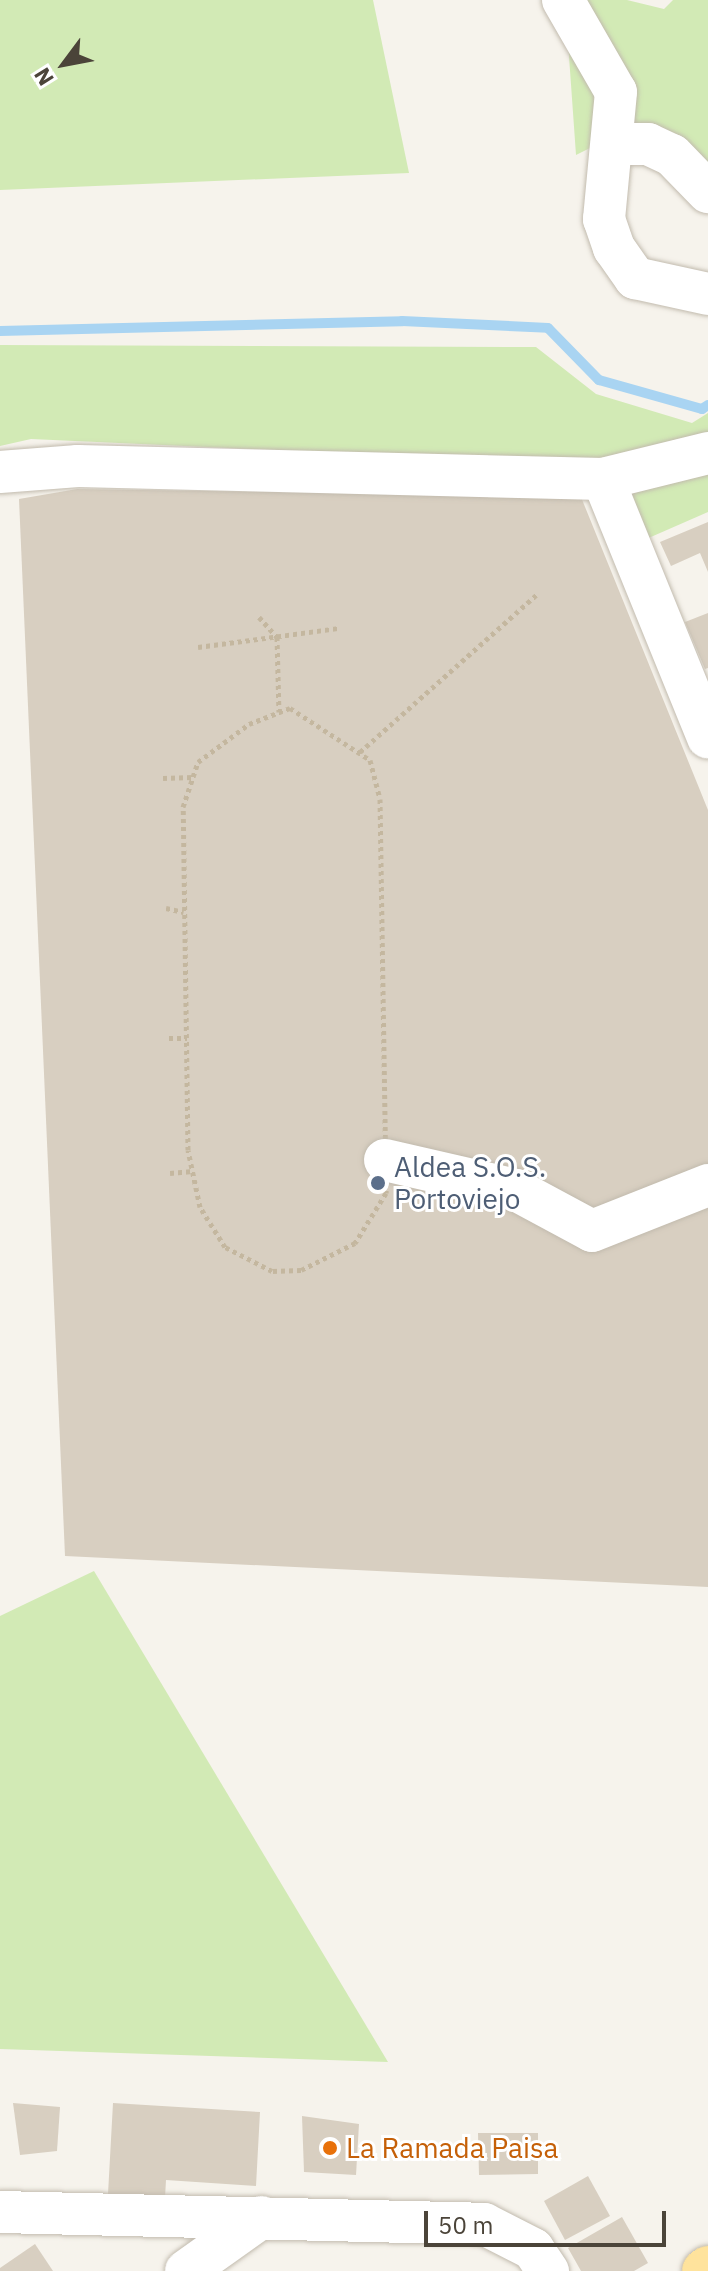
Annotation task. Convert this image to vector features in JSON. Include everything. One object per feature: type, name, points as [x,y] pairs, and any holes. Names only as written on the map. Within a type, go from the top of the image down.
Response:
[{"type":"street","points":[[563,0],[616,92],[615,144],[604,219],[614,248],[635,278],[708,294]]},
{"type":"street","points":[[615,144],[648,144],[672,155],[708,192]]},
{"type":"street","points":[[0,472],[78,466],[603,479],[708,453]]},
{"type":"street","points":[[603,479],[708,737]]},
{"type":"street","points":[[385,1160],[516,1190],[592,1231],[708,1185]]},
{"type":"street","points":[[0,2212],[484,2224],[533,2249],[548,2271]]},
{"type":"street","points":[[186,2271],[262,2217]]},
{"type":"path","points":[[360,752],[536,595]]},
{"type":"path","points":[[259,617],[277,637],[279,712]]},
{"type":"path","points":[[198,647],[338,628]]},
{"type":"path","points":[[290,708],[370,760],[380,799],[386,868],[386,1193],[355,1243],[301,1270],[272,1271],[225,1247],[200,1207],[193,1171],[183,807],[198,762],[279,712],[290,708]]},
{"type":"path","points":[[163,778],[193,777]]},
{"type":"path","points":[[166,908],[184,912]]},
{"type":"path","points":[[169,1038],[187,1038]]},
{"type":"path","points":[[170,1173],[193,1171]]},
{"type":"green space","points":[[0,0],[373,0],[409,173],[0,190]]},
{"type":"green space","points":[[565,0],[627,0],[664,9],[673,0],[708,0],[708,188],[636,125],[576,155]]},
{"type":"green space","points":[[0,345],[536,347],[596,394],[692,423],[708,413],[708,447],[597,465],[31,439],[0,446]]},
{"type":"green space","points":[[708,473],[708,512],[644,540],[617,487]]},
{"type":"green space","points":[[94,1571],[388,2062],[0,2049],[0,1616]]},
{"type":"building","name":"Aldea S.O.S. Portoviejo","points":[[77,489],[581,497],[708,810],[708,1587],[65,1556],[19,499]]},
{"type":"building","points":[[708,522],[708,572],[700,553],[671,566],[660,542]]},
{"type":"building","points":[[708,613],[708,668],[705,669],[685,622]]},
{"type":"building","points":[[13,2103],[60,2107],[57,2151],[20,2155]]},
{"type":"building","points":[[113,2103],[260,2112],[256,2186],[166,2180],[165,2198],[108,2194]]},
{"type":"building","name":"La Ramada Paisa","points":[[302,2116],[359,2124],[356,2175],[304,2172]]},
{"type":"building","points":[[478,2133],[538,2133],[538,2174],[479,2175]]},
{"type":"building","points":[[588,2176],[610,2216],[565,2240],[544,2201]]},
{"type":"building","points":[[622,2217],[648,2263],[634,2271],[581,2271],[568,2248]]},
{"type":"building","points":[[35,2244],[53,2271],[0,2271],[0,2268]]},
{"type":"waterway","points":[[0,331],[402,321],[548,328],[599,380],[702,409],[708,405]]},
{"type":"place","name":"Aldea S.O.S. Portoviejo","points":[[378,1183]]},
{"type":"place","name":"La Ramada Paisa","points":[[330,2148]]}]
